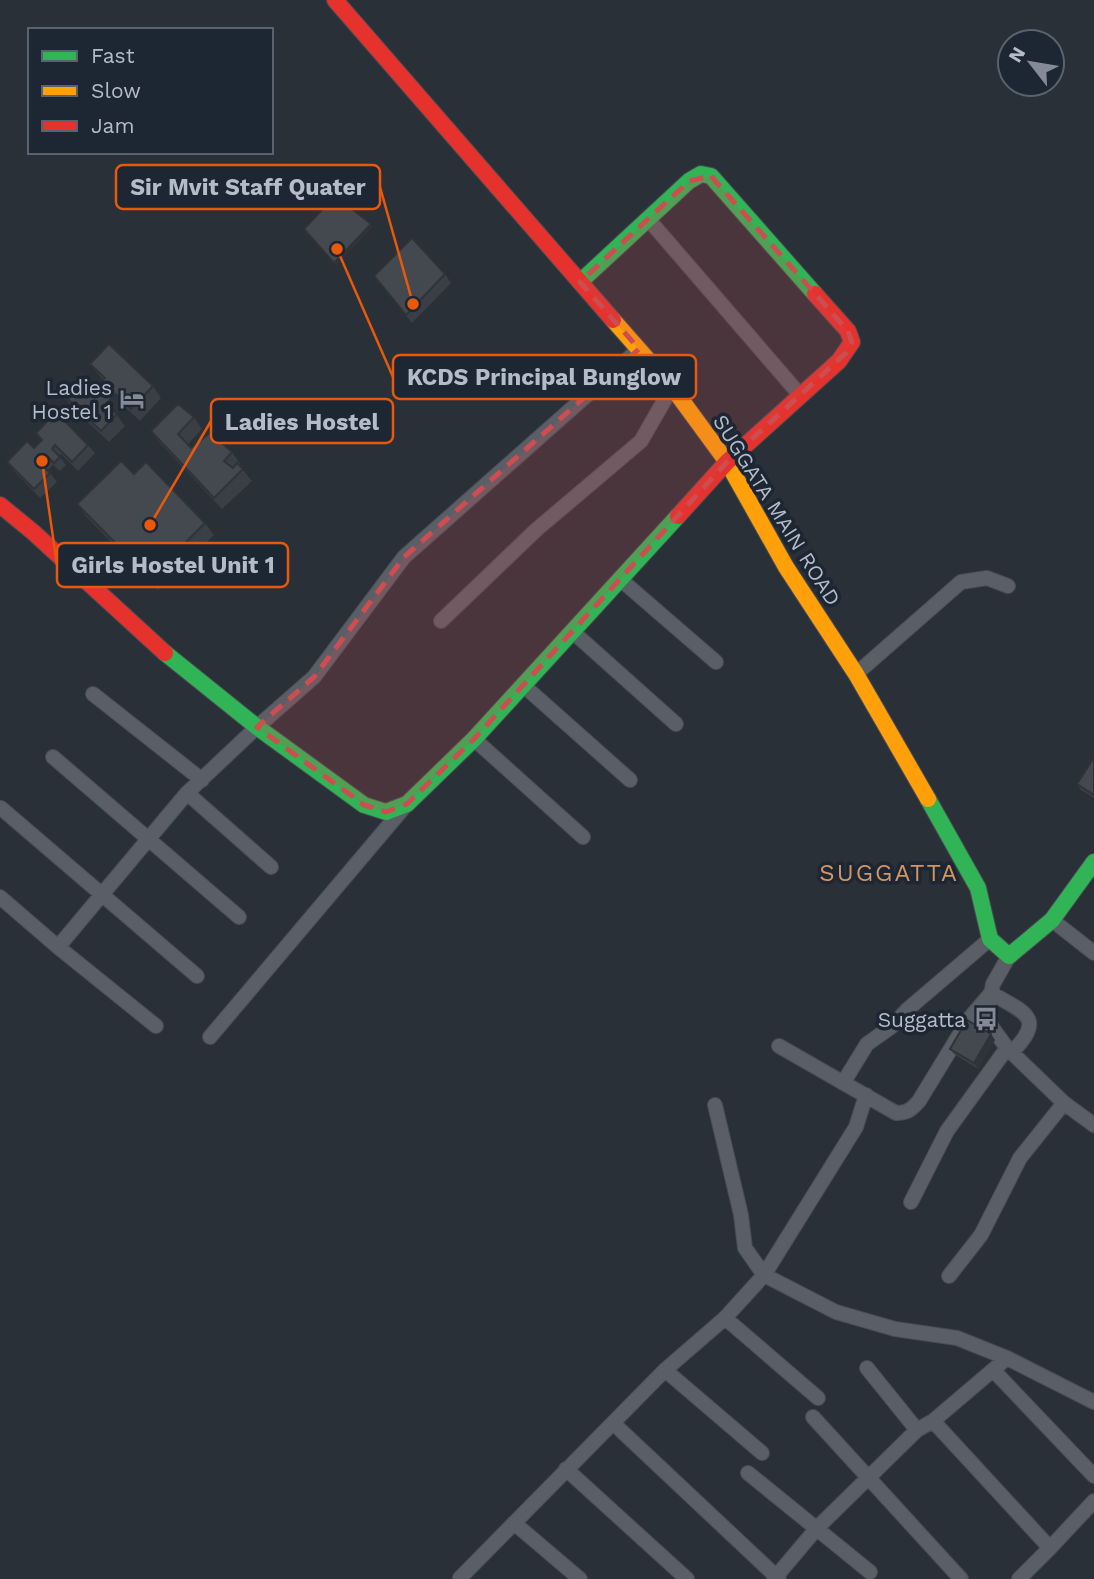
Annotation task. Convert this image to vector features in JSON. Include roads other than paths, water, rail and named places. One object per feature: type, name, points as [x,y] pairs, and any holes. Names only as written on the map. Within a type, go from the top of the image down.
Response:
[{"type":"street","name":"SUGGATA MAIN ROAD","points":[[335,0],[673,387],[727,462],[786,567],[856,674],[978,888],[990,940]]},
{"type":"street","points":[[210,1037],[407,804],[474,739],[727,462],[846,353],[852,342],[848,331],[711,176],[701,174],[689,181],[580,282]]},
{"type":"street","points":[[649,220],[800,395]]},
{"type":"street","points":[[58,947],[187,793],[314,677],[404,557],[639,349]]},
{"type":"street","points":[[441,621],[536,530],[641,441],[673,387]]},
{"type":"street","points":[[0,505],[33,532],[150,641],[257,727],[364,805],[386,812],[407,804]]},
{"type":"street","points":[[856,674],[961,582],[987,578],[1007,586]]},
{"type":"street","points":[[620,579],[716,662]]},
{"type":"street","points":[[573,632],[676,724]]},
{"type":"street","points":[[523,685],[630,780]]},
{"type":"street","points":[[93,694],[202,780]]},
{"type":"street","points":[[474,739],[583,837]]},
{"type":"street","points":[[53,757],[239,917]]},
{"type":"street","points":[[187,793],[271,867]]},
{"type":"street","points":[[1,808],[197,976]]},
{"type":"street","points":[[1094,862],[1052,920],[1009,956],[993,984],[986,1019],[1010,1050],[1065,1103],[1094,1125]]},
{"type":"street","points":[[0,897],[156,1026]]},
{"type":"street","points":[[1052,920],[1094,953]]},
{"type":"street","points":[[844,1083],[867,1044],[891,1027],[908,1009],[990,940],[1009,956]]},
{"type":"street","points":[[911,1202],[947,1131],[1010,1050],[1028,1035],[1030,1023],[1021,1011],[991,993]]},
{"type":"street","points":[[779,1046],[896,1113],[910,1111],[919,1101],[969,1019],[991,993]]},
{"type":"street","points":[[461,1579],[566,1469],[665,1370],[725,1318],[764,1275],[856,1126],[866,1095]]},
{"type":"street","points":[[949,1276],[981,1235],[1020,1158],[1065,1103]]},
{"type":"street","points":[[715,1105],[741,1214],[745,1248],[764,1275],[836,1312],[895,1329],[957,1338],[1007,1358],[1094,1402]]},
{"type":"street","points":[[725,1318],[818,1398]]},
{"type":"street","points":[[613,1423],[776,1578],[817,1528],[917,1430],[933,1421],[1007,1358]]},
{"type":"street","points":[[867,1368],[917,1430]]},
{"type":"street","points":[[665,1370],[762,1453]]},
{"type":"street","points":[[994,1371],[1094,1476]]},
{"type":"street","points":[[813,1418],[961,1579]]},
{"type":"street","points":[[933,1421],[1050,1548]]},
{"type":"street","points":[[566,1469],[687,1579]]},
{"type":"street","points":[[748,1473],[870,1572]]},
{"type":"street","points":[[1019,1579],[1094,1501]]},
{"type":"street","points":[[514,1523],[580,1579]]},
{"type":"place","name":"KCDS Principal Bunglow","points":[[337,249]]},
{"type":"place","name":"Sir Mvit Staff Quater","points":[[413,304]]},
{"type":"place","name":"Ladies Hostel 1","points":[[132,399]]},
{"type":"place","name":"Girls Hostel Unit 1","points":[[42,461]]},
{"type":"place","name":"Ladies Hostel","points":[[150,525]]},
{"type":"place","name":"Suggatta","points":[[986,1019]]},
{"type":"district","name":"SUGGATTA","points":[[889,873]]}]
